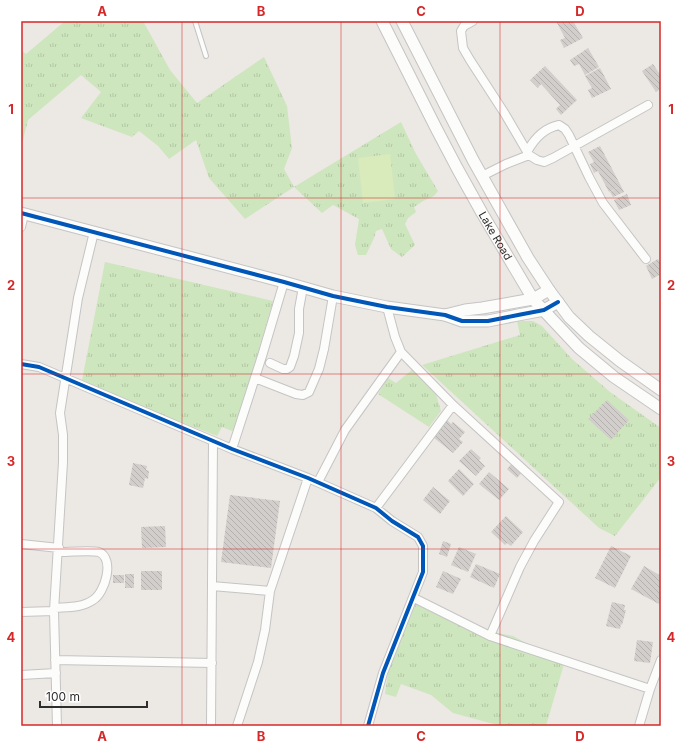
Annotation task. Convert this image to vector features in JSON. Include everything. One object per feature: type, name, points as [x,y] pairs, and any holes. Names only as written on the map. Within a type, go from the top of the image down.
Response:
[{"type":"main road","name":"Lake Road","points":[[382,21],[453,162],[533,299],[579,348],[614,377],[661,409]]},
{"type":"main road","name":"Lake Road","points":[[402,21],[482,176],[528,258],[549,290],[569,317],[589,336],[620,361],[661,390]]},
{"type":"main road","points":[[23,214],[333,296],[387,307],[445,315],[462,321],[488,321],[544,310],[558,302]]},
{"type":"main road","points":[[445,315],[465,310],[533,299],[549,290]]},
{"type":"street","points":[[473,21],[464,26],[461,31],[464,48],[528,154],[537,160],[544,162],[553,158],[648,105]]},
{"type":"street","points":[[482,176],[528,154],[531,145],[540,135],[559,125],[564,129],[574,146],[604,203],[646,259]]},
{"type":"street","points":[[21,227],[23,214]]},
{"type":"street","points":[[57,726],[54,609],[59,550],[63,462],[63,435],[60,413],[78,298],[94,232]]},
{"type":"street","points":[[232,449],[284,282]]},
{"type":"street","points":[[270,364],[283,369],[290,367],[298,338],[300,325],[299,309],[303,288]]},
{"type":"street","points":[[255,378],[296,394],[309,392],[319,369],[333,296]]},
{"type":"street","points":[[387,307],[395,337],[401,352],[453,405],[559,502],[534,541],[524,560],[490,636]]},
{"type":"street","points":[[318,482],[345,430],[401,352]]},
{"type":"street","points":[[21,364],[39,367],[232,449],[318,482],[376,508],[418,537],[423,546],[423,572],[414,598],[383,673],[368,726]]},
{"type":"street","points":[[376,508],[453,405]]},
{"type":"street","points":[[211,726],[213,441]]},
{"type":"street","points":[[237,726],[258,662],[265,630],[270,591],[308,478]]},
{"type":"street","points":[[21,544],[59,550],[97,552],[105,556],[107,562],[107,573],[100,593],[94,600],[82,605],[21,612]]},
{"type":"street","points":[[212,586],[270,591]]},
{"type":"street","points":[[414,598],[490,636],[650,688]]},
{"type":"street","points":[[55,660],[212,663]]},
{"type":"street","points":[[639,726],[650,688],[661,660]]},
{"type":"street","points":[[21,675],[56,673]]},
{"type":"lane","points":[[195,21],[206,56]]},
{"type":"green space","points":[[65,21],[143,21],[170,70],[197,103],[264,57],[287,106],[292,148],[284,169],[294,187],[245,219],[209,178],[196,140],[169,159],[158,146],[139,131],[132,137],[81,118],[101,92],[81,75],[28,120],[21,148],[21,50],[26,54]]},
{"type":"green space","points":[[401,122],[416,154],[438,191],[434,196],[414,207],[416,212],[408,218],[405,224],[415,245],[402,257],[391,249],[382,229],[376,231],[366,255],[358,255],[355,245],[359,219],[333,205],[322,213],[294,187]]},
{"type":"green space","points":[[390,154],[395,199],[363,203],[358,158]]},
{"type":"green space","points":[[105,262],[273,301],[236,428],[232,431],[222,427],[217,436],[163,415],[82,380]]},
{"type":"green space","points":[[517,321],[533,321],[542,326],[572,359],[610,392],[661,428],[661,477],[615,536],[599,528],[422,365],[520,335]]},
{"type":"green space","points":[[413,369],[436,394],[441,411],[429,427],[378,394],[388,378],[396,383]]},
{"type":"green space","points":[[419,599],[483,630],[513,636],[564,664],[546,726],[501,726],[453,713],[431,695],[401,684],[396,697],[385,694],[388,672]]},
{"type":"building","points":[[556,21],[573,21],[583,38],[564,48],[560,40],[565,38]]},
{"type":"building","points":[[588,48],[599,67],[585,75],[579,64],[574,66],[570,60]]},
{"type":"building","points":[[653,64],[661,76],[661,89],[656,92],[642,71]]},
{"type":"building","points":[[545,66],[577,100],[561,115],[556,109],[560,105],[541,84],[538,88],[530,80]]},
{"type":"building","points":[[600,68],[611,89],[592,98],[588,90],[592,88],[585,76]]},
{"type":"building","points":[[600,146],[621,186],[609,192],[598,171],[594,173],[590,164],[594,162],[588,152]]},
{"type":"building","points":[[621,186],[624,192],[613,197],[610,192]]},
{"type":"building","points":[[627,194],[631,205],[619,210],[614,200]]},
{"type":"building","points":[[658,259],[661,264],[661,274],[652,279],[646,266]]},
{"type":"building","points":[[607,400],[629,420],[611,440],[588,419]]},
{"type":"building","points":[[447,420],[451,424],[453,422],[465,432],[459,439],[463,442],[453,453],[433,437]]},
{"type":"building","points":[[471,449],[481,458],[479,460],[485,466],[476,476],[459,461]]},
{"type":"building","points":[[513,462],[523,471],[517,478],[507,469]]},
{"type":"building","points":[[133,463],[147,466],[146,470],[149,471],[148,479],[145,478],[143,488],[129,485]]},
{"type":"building","points":[[459,469],[474,484],[463,496],[448,481]]},
{"type":"building","points":[[489,472],[509,489],[499,500],[479,484]]},
{"type":"building","points":[[433,487],[450,501],[440,514],[423,500]]},
{"type":"building","points":[[230,495],[280,501],[271,568],[221,562]]},
{"type":"building","points":[[506,516],[523,532],[511,546],[507,543],[505,545],[491,532]]},
{"type":"building","points":[[165,526],[166,547],[142,548],[141,527]]},
{"type":"building","points":[[443,541],[451,544],[447,557],[439,554]]},
{"type":"building","points":[[611,546],[631,556],[615,588],[595,578]]},
{"type":"building","points":[[459,547],[476,554],[468,572],[451,565]]},
{"type":"building","points":[[476,564],[500,574],[494,588],[470,577]]},
{"type":"building","points":[[644,566],[661,576],[661,601],[659,604],[631,589]]},
{"type":"building","points":[[141,571],[162,571],[162,590],[141,590]]},
{"type":"building","points":[[443,571],[461,579],[453,594],[436,587]]},
{"type":"building","points":[[125,574],[134,574],[134,588],[125,588]]},
{"type":"building","points":[[113,575],[124,575],[124,583],[113,583]]},
{"type":"building","points":[[612,602],[625,605],[624,610],[626,610],[620,629],[606,626]]},
{"type":"building","points":[[637,640],[653,642],[650,663],[634,661]]},
{"type":"cycle path","points":[[21,213],[333,296],[387,307],[445,315],[462,321],[488,321],[544,310],[558,302]]},
{"type":"cycle path","points":[[21,364],[39,367],[232,449],[308,478],[376,508],[392,521],[418,537],[423,546],[423,572],[383,673],[368,726]]}]
